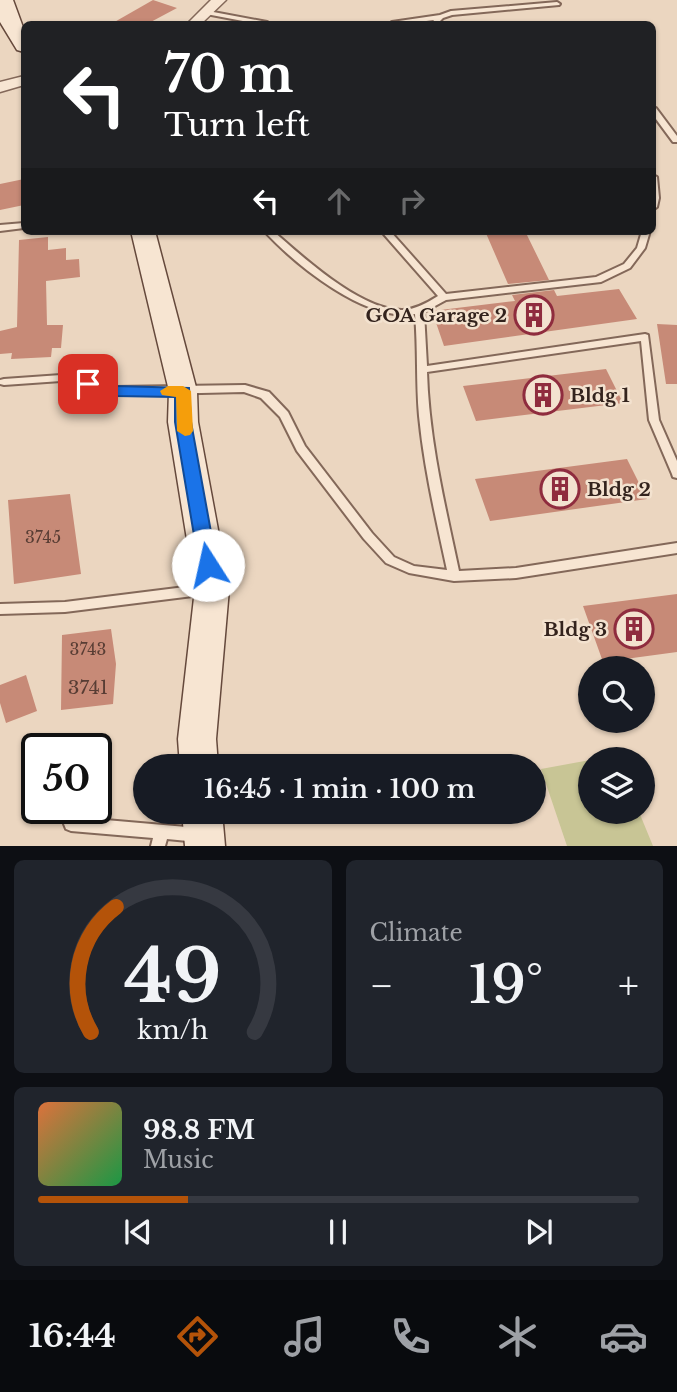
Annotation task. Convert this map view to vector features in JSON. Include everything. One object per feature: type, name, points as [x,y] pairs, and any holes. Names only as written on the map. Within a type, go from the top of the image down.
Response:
[{"type":"main road","points":[[3,0],[9,21],[21,41]]},
{"type":"main road","points":[[144,235],[183,391],[183,422],[212,589],[197,739],[198,754]]},
{"type":"street","points":[[198,21],[219,0]]},
{"type":"street","points":[[0,87],[21,81]]},
{"type":"lane","points":[[413,21],[452,13],[557,4]]},
{"type":"lane","points":[[208,13],[251,21]]},
{"type":"lane","points":[[437,21],[440,17]]},
{"type":"lane","points":[[656,114],[676,140]]},
{"type":"lane","points":[[0,228],[21,226]]},
{"type":"lane","points":[[273,235],[349,295],[374,308],[419,311],[444,297],[598,280],[627,266],[641,248],[645,235]]},
{"type":"lane","points":[[388,235],[444,297]]},
{"type":"lane","points":[[419,311],[421,370],[434,482],[454,576]]},
{"type":"lane","points":[[421,370],[645,337],[654,421],[677,474]]},
{"type":"lane","points":[[4,382],[61,378],[115,391],[245,388],[265,395],[284,415],[301,448],[336,496],[390,560],[413,570],[454,576],[516,573],[677,548]]},
{"type":"lane","points":[[0,609],[65,607],[212,589]]},
{"type":"lane","points":[[71,824],[160,839],[204,831]]},
{"type":"shaded area","points":[[578,762],[578,824],[644,824],[653,846],[567,846],[546,784],[546,768]]},
{"type":"building","points":[[153,0],[177,8],[153,21],[116,21]]},
{"type":"building","points":[[21,180],[21,206],[0,210],[0,184]]},
{"type":"building","points":[[487,235],[527,235],[549,280],[508,284]]},
{"type":"building","points":[[48,237],[48,250],[66,248],[66,260],[79,259],[80,277],[46,281],[47,325],[63,325],[61,348],[52,348],[51,357],[11,359],[12,353],[0,354],[0,331],[17,327],[19,240]]},
{"type":"building","name":"GOA Garage 2","points":[[619,289],[637,319],[444,346],[432,311],[515,301],[512,295],[554,290],[557,296]]},
{"type":"building","points":[[657,324],[677,325],[677,384],[666,384]]},
{"type":"building","name":"Bldg 1","points":[[606,369],[623,403],[476,421],[463,386]]},
{"type":"building","name":"Bldg 2","points":[[627,459],[647,499],[490,521],[475,479]]},
{"type":"building","points":[[70,494],[81,574],[14,584],[8,500]]},
{"type":"building","name":"Bldg 3","points":[[677,594],[677,652],[647,656],[601,656],[583,606]]},
{"type":"building","points":[[111,629],[116,664],[113,704],[61,710],[62,635]]},
{"type":"building","points":[[26,675],[37,711],[6,723],[0,703],[0,685]]},
{"type":"slow traffic","points":[[168,391],[183,391],[185,431]]},
{"type":"place","name":"GOA Garage 2","points":[[534,315]]},
{"type":"place","name":"Bldg 1","points":[[543,395]]},
{"type":"place","name":"Bldg 2","points":[[560,489]]},
{"type":"place","name":"Bldg 3","points":[[634,629]]},
{"type":"route","points":[[88,384],[115,391],[183,391],[183,422],[208,565]]}]
